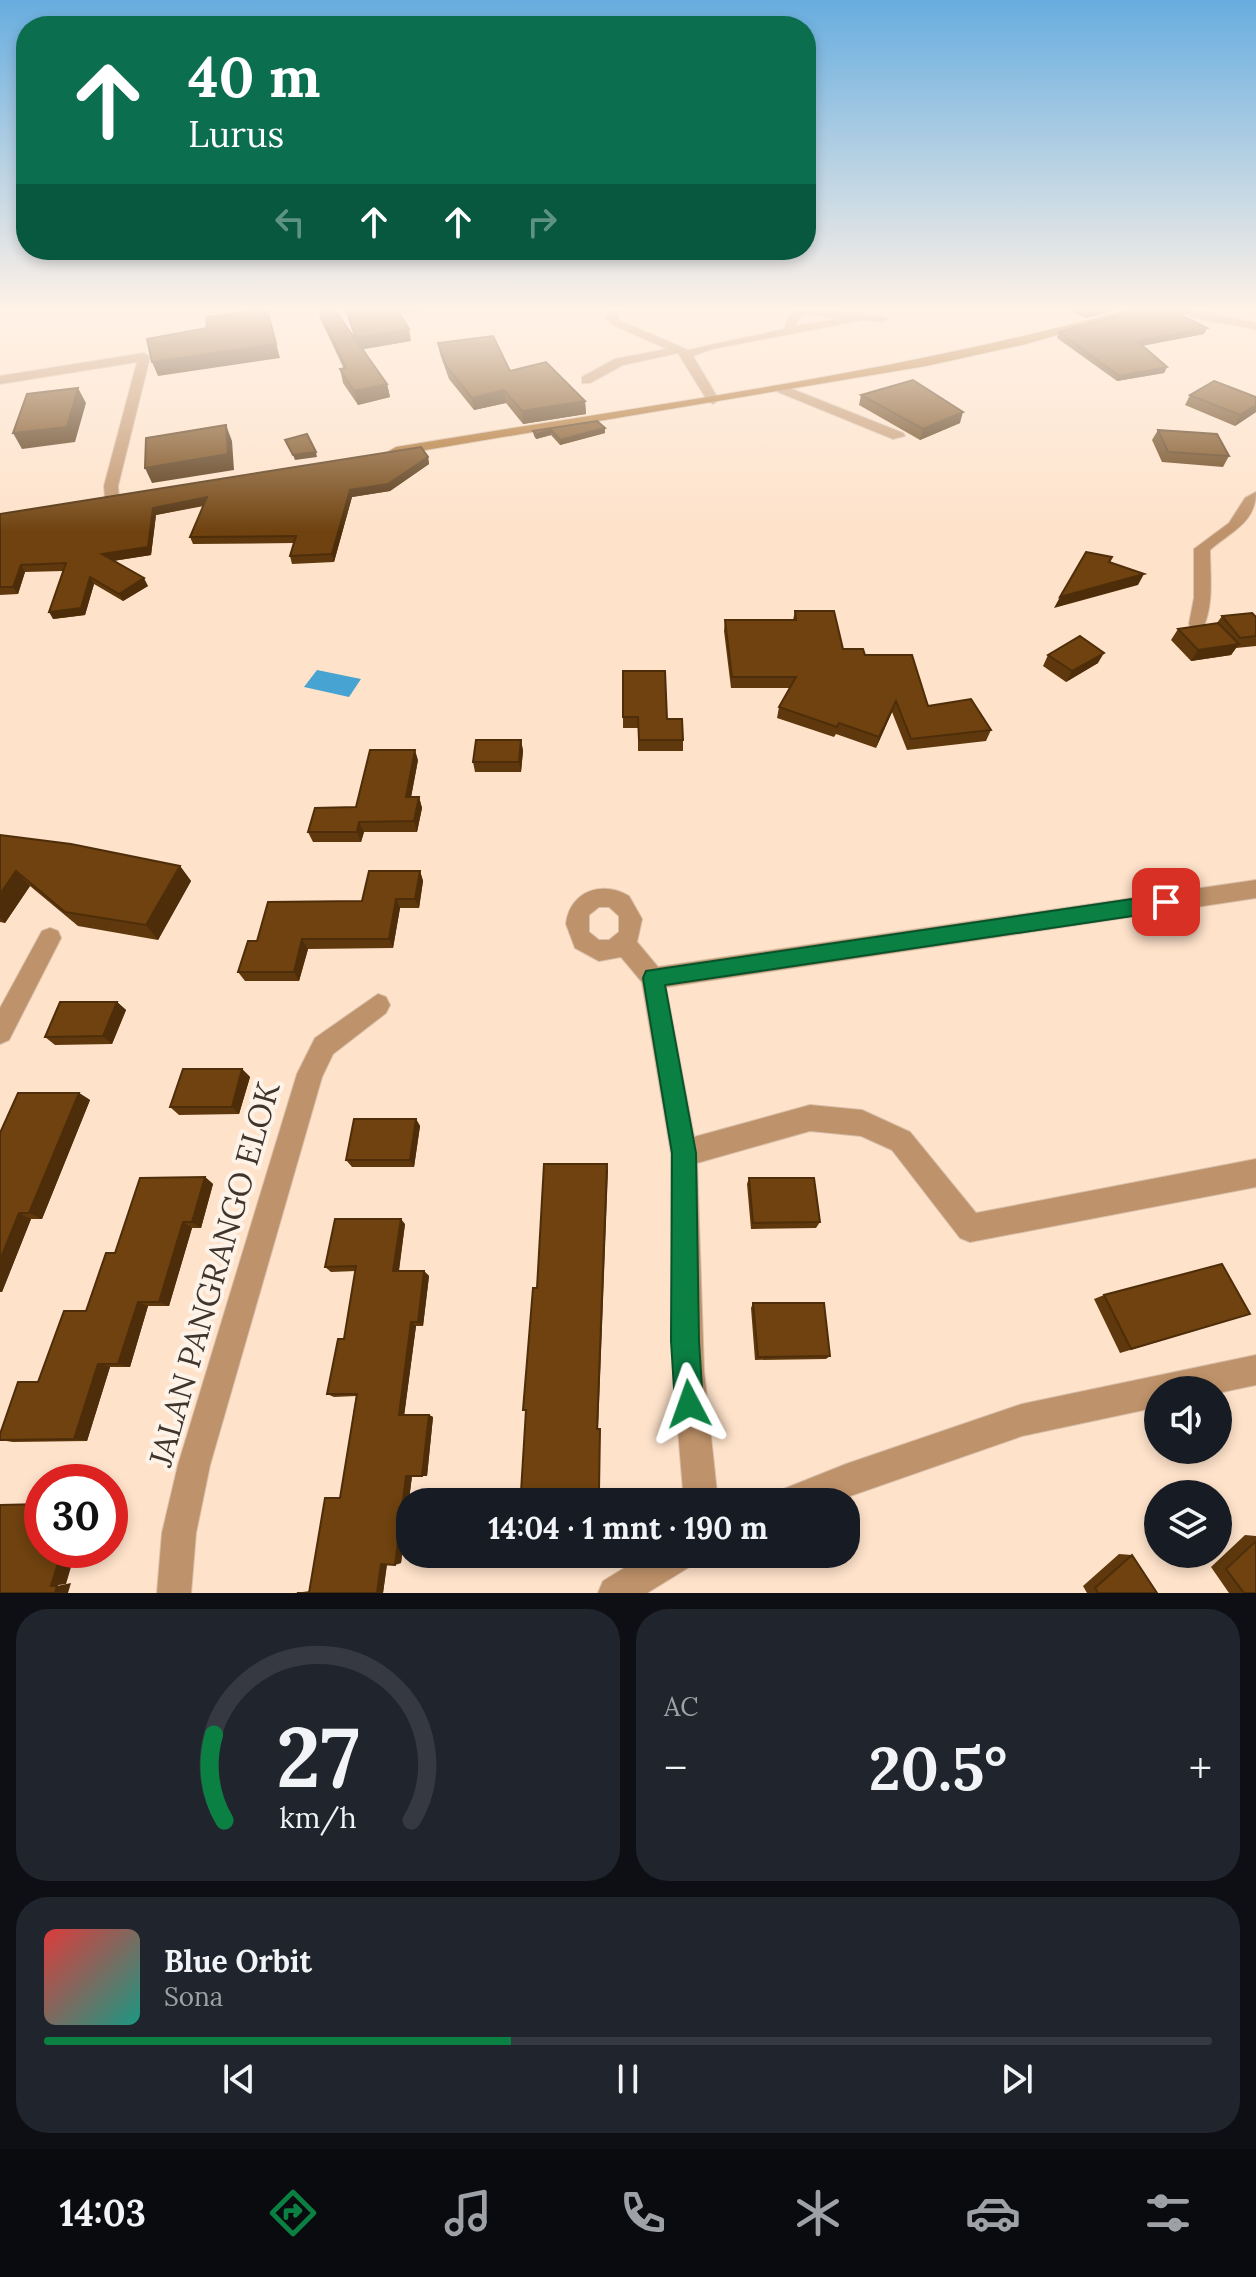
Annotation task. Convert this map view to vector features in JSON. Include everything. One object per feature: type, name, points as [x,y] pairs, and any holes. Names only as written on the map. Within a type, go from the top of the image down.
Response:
[{"type":"street","points":[[105,499],[137,383]]},
{"type":"street","points":[[703,383],[713,400]]},
{"type":"street","points":[[385,453],[811,383]]},
{"type":"street","points":[[782,389],[898,436]]},
{"type":"street","points":[[105,499],[127,495]]},
{"type":"street","points":[[1197,624],[1202,598],[1202,549],[1208,541],[1237,523],[1249,500],[1256,496]]},
{"type":"street","points":[[653,978],[1256,889]]},
{"type":"street","points":[[0,1032],[50,938]]},
{"type":"street","points":[[623,943],[653,978],[684,1153],[685,1341],[691,1435],[699,1488]]},
{"type":"street","name":"JALAN PANGRANGO ELOK","points":[[174,1593],[179,1533],[194,1465],[310,1074],[324,1046],[378,1005]]},
{"type":"street","points":[[684,1153],[810,1118],[862,1123],[901,1141],[970,1228],[1256,1173]]},
{"type":"street","points":[[1227,1376],[1256,1370]]},
{"type":"street","points":[[832,1488],[1022,1420],[1144,1393]]},
{"type":"street","points":[[615,1593],[656,1568]]},
{"type":"water","points":[[317,670],[361,679],[349,697],[304,687]]},
{"type":"building","points":[[349,383],[387,384],[354,391]]},
{"type":"building","points":[[460,383],[567,383],[585,401],[522,411],[504,390],[472,398]]},
{"type":"building","points":[[901,383],[918,383],[963,412],[923,429],[861,395]]},
{"type":"building","points":[[1210,383],[1220,383],[1256,397],[1256,405],[1240,415],[1190,395]]},
{"type":"building","points":[[78,388],[67,427],[13,433],[27,394]]},
{"type":"building","points":[[597,421],[605,428],[560,440],[551,430],[536,434],[533,431]]},
{"type":"building","points":[[226,425],[228,454],[145,468],[146,438]]},
{"type":"building","points":[[1158,430],[1217,434],[1229,456],[1168,452]]},
{"type":"building","points":[[307,434],[316,452],[293,455],[285,440]]},
{"type":"building","points":[[421,447],[428,457],[388,484],[350,490],[332,554],[290,556],[296,536],[190,537],[207,497],[153,508],[148,547],[102,554],[144,578],[119,594],[90,577],[81,608],[49,612],[66,563],[21,565],[13,587],[0,587],[0,514]]},
{"type":"building","points":[[1086,552],[1112,557],[1109,562],[1144,574],[1060,597]]},
{"type":"building","points":[[795,611],[834,611],[843,649],[863,649],[865,655],[912,655],[928,706],[971,699],[991,730],[911,739],[896,701],[879,737],[839,723],[837,727],[779,707],[796,677],[732,677],[725,620],[796,620]]},
{"type":"building","points":[[1252,613],[1256,617],[1256,636],[1240,638],[1222,616]]},
{"type":"building","points":[[1218,623],[1239,644],[1198,650],[1178,629]]},
{"type":"building","points":[[1080,636],[1104,653],[1072,671],[1048,655]]},
{"type":"building","points":[[623,671],[665,671],[667,719],[682,719],[683,740],[639,740],[638,717],[623,717]]},
{"type":"building","points":[[476,740],[521,740],[519,762],[473,762]]},
{"type":"building","points":[[370,750],[415,750],[406,797],[419,797],[414,821],[359,822],[357,832],[308,832],[315,808],[356,807]]},
{"type":"building","points":[[0,835],[71,844],[180,866],[146,925],[65,912],[16,871],[0,894]]},
{"type":"building","points":[[369,871],[420,871],[415,899],[396,899],[389,939],[302,939],[294,972],[238,972],[248,941],[257,941],[268,902],[362,901]]},
{"type":"building","points":[[60,1002],[117,1002],[103,1036],[45,1037]]},
{"type":"building","points":[[183,1069],[242,1069],[232,1107],[170,1107]]},
{"type":"building","points":[[18,1093],[79,1093],[29,1213],[19,1213],[0,1260],[0,1133]]},
{"type":"building","points":[[354,1119],[416,1119],[410,1160],[346,1160]]},
{"type":"building","points":[[544,1164],[607,1164],[597,1429],[600,1429],[599,1488],[521,1488],[526,1410],[523,1410],[533,1288],[537,1288]]},
{"type":"building","points":[[205,1177],[192,1222],[183,1222],[159,1302],[138,1302],[118,1364],[98,1364],[74,1439],[0,1440],[18,1382],[38,1382],[64,1311],[86,1311],[106,1253],[115,1253],[140,1178]]},
{"type":"building","points":[[749,1178],[814,1178],[820,1222],[753,1223]]},
{"type":"building","points":[[335,1219],[401,1219],[393,1271],[424,1271],[418,1322],[411,1322],[399,1415],[429,1415],[422,1476],[406,1476],[405,1488],[396,1488],[395,1565],[381,1564],[377,1593],[309,1593],[325,1498],[340,1498],[357,1394],[327,1394],[338,1339],[344,1339],[356,1266],[325,1267]]},
{"type":"building","points":[[1222,1264],[1250,1314],[1131,1349],[1104,1295]]},
{"type":"building","points":[[753,1303],[824,1303],[830,1356],[758,1357]]},
{"type":"building","points":[[24,1504],[24,1568],[56,1568],[51,1586],[57,1586],[55,1593],[0,1593],[0,1505]]},
{"type":"building","points":[[1256,1541],[1256,1593],[1244,1593],[1226,1569],[1232,1568],[1232,1563]]},
{"type":"building","points":[[1132,1555],[1157,1593],[1098,1593],[1095,1588]]},
{"type":"route","points":[[689,1404],[685,1341],[684,1153],[653,978],[1166,902]]}]
